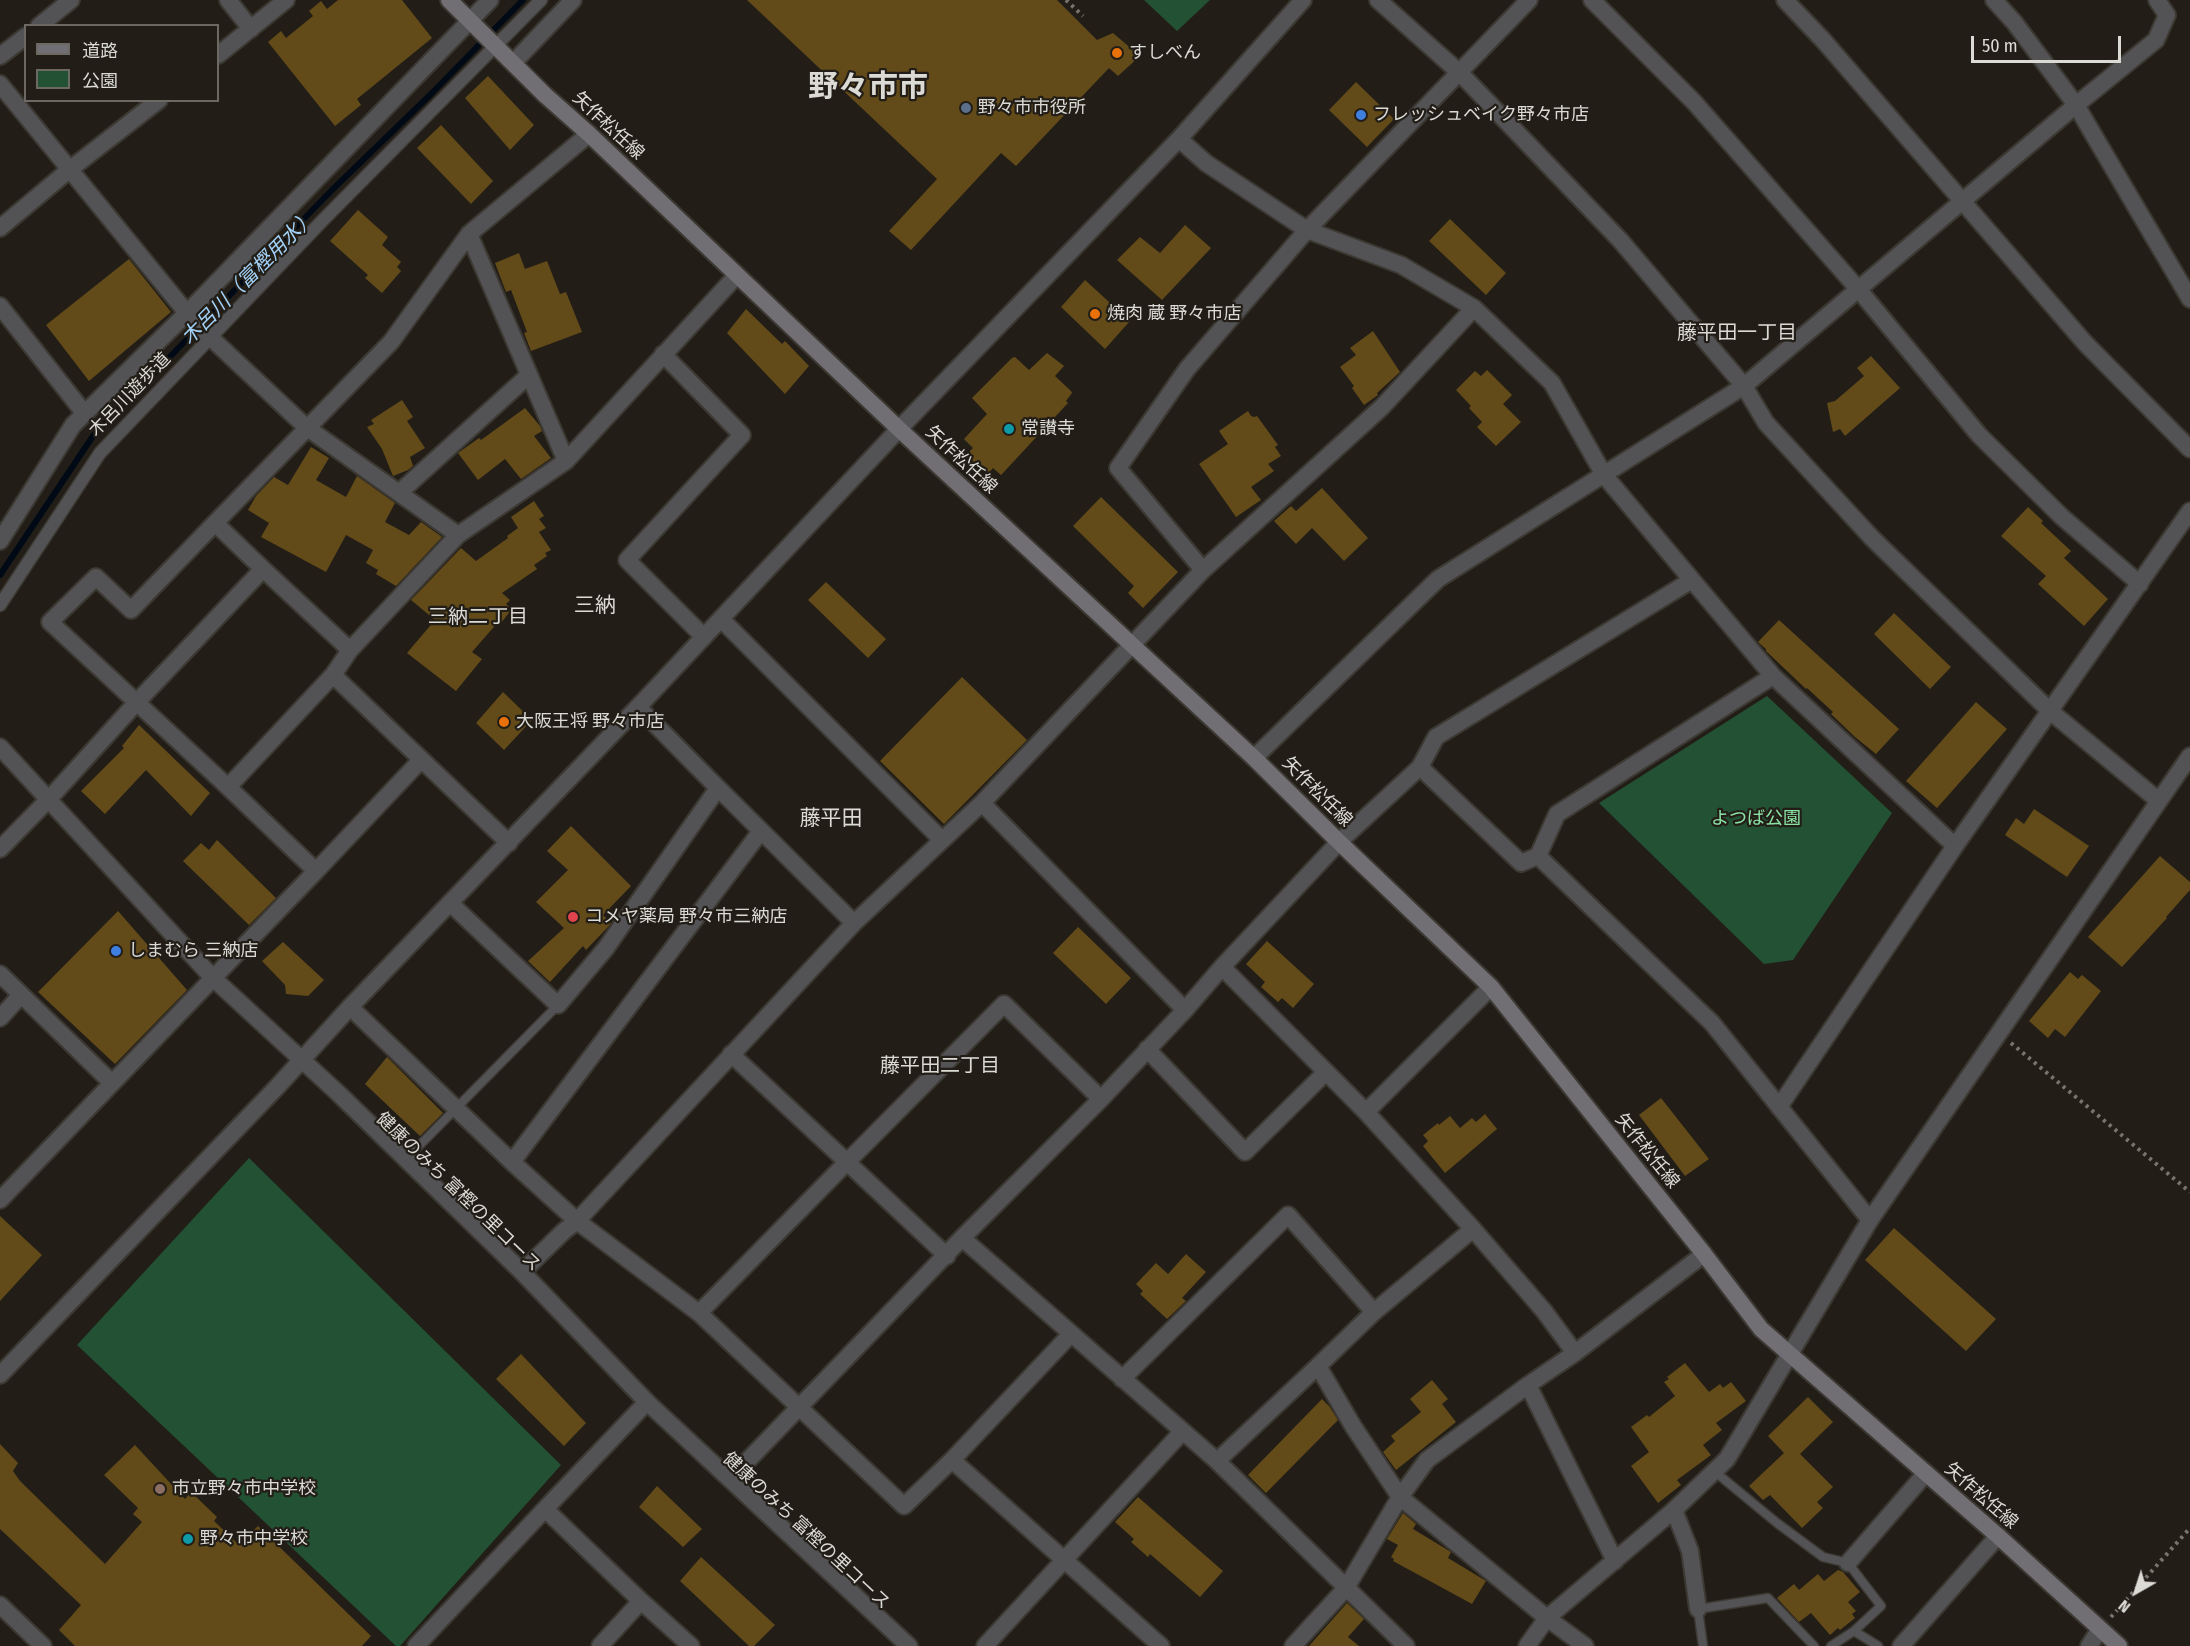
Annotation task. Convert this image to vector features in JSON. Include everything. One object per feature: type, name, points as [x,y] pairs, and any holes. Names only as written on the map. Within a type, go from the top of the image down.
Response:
[{"type":"main road","name":"矢作松任線","points":[[449,0],[546,95],[899,429],[1254,758],[1339,843],[1491,987],[1761,1329],[1998,1536],[2119,1646]]},
{"type":"street","points":[[41,24],[71,0]]},
{"type":"street","points":[[228,0],[251,29]]},
{"type":"street","points":[[219,54],[286,0]]},
{"type":"street","points":[[1,536],[73,425],[200,326],[475,25],[490,0]]},
{"type":"street","name":"木呂川遊歩道","points":[[0,605],[100,453],[200,326],[322,220],[541,0]]},
{"type":"street","points":[[514,62],[573,0]]},
{"type":"street","points":[[0,1375],[509,843],[899,429],[1179,139],[1303,0]]},
{"type":"street","points":[[1378,0],[1460,73],[1620,240],[1744,386],[1766,423],[1864,529],[2050,711],[2159,801]]},
{"type":"street","points":[[1203,570],[1118,468],[1187,369],[1307,230],[1529,0]]},
{"type":"street","points":[[1592,0],[1694,102],[1859,290],[1979,435],[2062,517],[2140,584]]},
{"type":"street","points":[[1785,0],[1823,40],[2085,343],[2190,450]]},
{"type":"street","points":[[1994,0],[2014,22],[2076,105],[2190,299]]},
{"type":"street","points":[[1254,758],[1438,579],[1744,386],[1859,290],[2156,39],[2167,15],[2157,0]]},
{"type":"street","points":[[0,56],[24,38]]},
{"type":"street","points":[[0,84],[200,326],[306,427],[458,534]]},
{"type":"street","points":[[0,228],[69,170],[156,102]]},
{"type":"street","points":[[316,871],[50,622],[96,577],[131,610],[306,427],[391,342],[469,234],[589,134]]},
{"type":"street","points":[[1179,139],[1206,163],[1307,230],[1401,265],[1474,308],[1552,382],[1604,475],[1773,676],[1955,846]]},
{"type":"street","points":[[469,234],[566,461]]},
{"type":"street","points":[[228,788],[333,675],[350,650],[458,534],[566,461],[737,275]]},
{"type":"street","points":[[0,306],[86,414]]},
{"type":"street","points":[[522,1272],[577,1221],[854,923],[982,803],[1203,570],[1382,407],[1474,308]]},
{"type":"street","points":[[663,354],[742,435],[627,560],[704,637]]},
{"type":"street","points":[[400,492],[529,375]]},
{"type":"street","points":[[1779,1107],[1955,846],[2190,511]]},
{"type":"street","points":[[214,523],[350,650]]},
{"type":"street","points":[[0,849],[263,569]]},
{"type":"street","points":[[730,1479],[962,1238],[1101,1099],[1339,843],[1420,767],[1436,737],[1692,580]]},
{"type":"street","points":[[721,619],[941,839]]},
{"type":"street","points":[[333,675],[509,843]]},
{"type":"street","points":[[1420,767],[1521,863],[1538,856],[1557,814],[1773,676]]},
{"type":"street","points":[[638,707],[854,923]]},
{"type":"street","points":[[0,747],[213,978],[302,1060],[522,1272],[647,1402],[909,1646]]},
{"type":"street","points":[[1527,1646],[1547,1618],[1674,1510],[1727,1459],[1870,1220],[2190,756]]},
{"type":"street","points":[[0,1200],[421,760]]},
{"type":"street","points":[[450,903],[558,1005],[606,948],[718,788]]},
{"type":"street","points":[[982,803],[1185,1010]]},
{"type":"street","points":[[512,1162],[761,831]]},
{"type":"street","points":[[1538,856],[1712,1023],[1870,1220]]},
{"type":"street","points":[[1222,967],[1366,1112],[1473,1229],[1544,1311],[1575,1353]]},
{"type":"street","points":[[0,974],[112,1083]]},
{"type":"street","points":[[1366,1112],[1491,987]]},
{"type":"street","points":[[0,1018],[21,995]]},
{"type":"street","points":[[699,1313],[1004,1004],[1101,1099]]},
{"type":"street","points":[[350,1007],[577,1221],[699,1313],[798,1409],[904,1506],[952,1460],[1071,1334]]},
{"type":"street","points":[[1147,1049],[1245,1152],[1326,1072]]},
{"type":"street","points":[[731,1054],[947,1256]]},
{"type":"street","points":[[1122,1379],[1288,1215],[1374,1312]]},
{"type":"street","points":[[1217,1461],[1374,1312],[1473,1229]]},
{"type":"street","points":[[962,1238],[1217,1461],[1406,1646]]},
{"type":"street","points":[[1293,1646],[1346,1588],[1400,1497],[1427,1460],[1575,1353],[1704,1254]]},
{"type":"street","points":[[1318,1366],[1353,1426],[1400,1497],[1547,1618],[1585,1646]]},
{"type":"street","points":[[1528,1385],[1615,1561]]},
{"type":"street","points":[[416,1646],[647,1402]]},
{"type":"street","points":[[985,1646],[1182,1432]]},
{"type":"street","points":[[952,1460],[1161,1646]]},
{"type":"street","points":[[1848,1563],[1926,1473]]},
{"type":"street","points":[[545,1509],[691,1646]]},
{"type":"street","points":[[1674,1510],[1690,1551],[1698,1609]]},
{"type":"street","points":[[1901,1646],[1998,1536]]},
{"type":"street","points":[[600,1646],[641,1601]]},
{"type":"street","points":[[0,1605],[43,1646]]},
{"type":"street","points":[[2089,1646],[2100,1629]]},
{"type":"lane","points":[[406,1159],[457,1110],[558,1005]]},
{"type":"lane","points":[[1714,1471],[1777,1523],[1823,1557],[1848,1563],[1881,1606],[1854,1631],[1831,1646]]},
{"type":"lane","points":[[1703,1646],[1698,1609],[1768,1598],[1814,1646]]},
{"type":"lane","points":[[1854,1631],[1878,1646]]},
{"type":"path","points":[[1066,0],[1083,16]]},
{"type":"path","points":[[2000,1034],[2190,1192]]},
{"type":"path","points":[[2100,1629],[2190,1528]]},
{"type":"green space","points":[[1144,0],[1210,0],[1177,31]]},
{"type":"green space","name":"よつば公園","points":[[1767,696],[1892,813],[1793,960],[1764,964],[1599,803]]},
{"type":"green space","points":[[249,1158],[561,1465],[400,1646],[396,1646],[77,1345]]},
{"type":"building","points":[[338,0],[402,0],[432,38],[357,99],[361,105],[335,126],[268,42],[281,31],[286,38],[313,16],[309,11],[321,1],[327,9]]},
{"type":"building","name":"野々市市役所","points":[[747,0],[1057,0],[1097,40],[1113,33],[1140,56],[1118,76],[1109,68],[1016,166],[1001,153],[911,250],[889,231],[937,179]]},
{"type":"building","points":[[488,76],[534,125],[510,150],[465,98]]},
{"type":"building","name":"フレッシュベイク野々市店","points":[[1356,82],[1394,119],[1367,147],[1329,110]]},
{"type":"building","points":[[441,125],[493,181],[471,204],[417,148]]},
{"type":"building","points":[[358,210],[388,237],[382,245],[401,262],[397,267],[401,271],[382,293],[365,278],[368,275],[330,241]]},
{"type":"building","points":[[1450,219],[1506,273],[1486,295],[1429,241]]},
{"type":"building","points":[[1185,225],[1211,248],[1162,300],[1117,260],[1140,237],[1160,253]]},
{"type":"building","points":[[519,253],[525,269],[547,261],[560,294],[566,292],[582,332],[531,351],[524,333],[527,332],[511,290],[506,292],[495,263]]},
{"type":"building","points":[[129,259],[171,312],[89,381],[46,325]]},
{"type":"building","name":"焼肉 蔵 野々市店","points":[[1085,280],[1130,321],[1105,349],[1061,307]]},
{"type":"building","points":[[746,309],[782,344],[785,341],[809,366],[785,394],[727,333]]},
{"type":"building","points":[[1373,331],[1400,372],[1377,393],[1378,395],[1364,405],[1340,367],[1356,355],[1350,348]]},
{"type":"building","name":"常讃寺","points":[[1047,353],[1064,366],[1055,376],[1072,393],[1066,401],[1068,403],[1001,475],[993,468],[987,475],[966,455],[973,448],[964,439],[987,414],[972,398],[1012,358],[1015,357],[1029,370]]},
{"type":"building","points":[[1871,356],[1900,388],[1845,436],[1840,429],[1833,432],[1827,403],[1835,401],[1864,376],[1857,368]]},
{"type":"building","points":[[1487,370],[1512,395],[1503,404],[1521,422],[1496,446],[1477,427],[1482,422],[1456,390],[1475,371],[1481,376]]},
{"type":"building","points":[[402,400],[413,417],[407,421],[425,448],[410,457],[413,466],[393,476],[382,449],[367,427],[374,424],[371,420]]},
{"type":"building","points":[[525,408],[540,426],[542,431],[534,436],[551,458],[521,479],[505,459],[478,480],[458,453],[479,438],[481,440]]},
{"type":"building","points":[[1248,411],[1251,416],[1257,416],[1278,445],[1275,447],[1281,456],[1268,464],[1274,471],[1251,487],[1261,500],[1236,517],[1199,464],[1228,444],[1219,431]]},
{"type":"building","points":[[311,447],[329,458],[316,480],[346,497],[357,476],[395,503],[385,522],[409,535],[421,522],[442,537],[396,586],[376,574],[378,570],[366,563],[373,550],[346,535],[326,572],[261,537],[269,523],[248,510],[256,496],[274,477],[288,485]]},
{"type":"building","points":[[1322,488],[1368,538],[1344,561],[1312,528],[1296,544],[1274,521],[1291,506],[1296,511]]},
{"type":"building","points":[[1101,497],[1178,572],[1143,608],[1128,593],[1134,586],[1073,526]]},
{"type":"building","points":[[534,501],[544,516],[539,519],[546,528],[539,532],[551,550],[545,553],[547,556],[534,565],[537,569],[502,593],[510,600],[506,604],[512,609],[472,652],[482,659],[456,691],[407,653],[435,620],[411,600],[461,548],[476,561],[508,538],[507,536],[518,528],[511,517]]},
{"type":"building","points":[[2028,507],[2043,521],[2041,523],[2071,551],[2064,558],[2108,599],[2084,626],[2038,584],[2046,576],[2001,536]]},
{"type":"building","points":[[826,582],[886,639],[868,658],[808,600]]},
{"type":"building","points":[[1894,613],[1951,667],[1930,689],[1874,634]]},
{"type":"building","points":[[1779,620],[1899,729],[1876,754],[1855,737],[1831,714],[1833,712],[1758,642]]},
{"type":"building","points":[[962,677],[1027,740],[944,824],[880,761]]},
{"type":"building","name":"大阪王将 野々市店","points":[[503,692],[532,720],[504,750],[476,723]]},
{"type":"building","points":[[1976,702],[2007,729],[1937,808],[1906,781]]},
{"type":"building","points":[[139,725],[210,793],[191,816],[146,770],[105,814],[81,791],[124,748],[122,746]]},
{"type":"building","points":[[2034,809],[2089,846],[2067,877],[2005,835],[2016,818],[2024,824]]},
{"type":"building","points":[[571,826],[631,886],[603,915],[611,923],[608,927],[586,950],[583,946],[550,982],[528,961],[564,928],[536,902],[568,870],[547,851]]},
{"type":"building","points":[[217,840],[276,898],[249,925],[183,861],[201,843],[209,850]]},
{"type":"building","points":[[2160,856],[2190,882],[2190,890],[2122,967],[2088,937]]},
{"type":"building","name":"しまむら 三納店","points":[[118,911],[187,990],[115,1064],[38,992]]},
{"type":"building","points":[[1078,927],[1131,978],[1106,1004],[1053,953]]},
{"type":"building","points":[[1267,941],[1314,984],[1293,1008],[1282,998],[1278,1002],[1261,987],[1265,982],[1246,964]]},
{"type":"building","points":[[283,942],[324,980],[308,996],[286,994],[285,985],[262,961]]},
{"type":"building","points":[[2070,972],[2078,979],[2082,975],[2101,991],[2065,1037],[2055,1029],[2048,1038],[2029,1021]]},
{"type":"building","points":[[387,1057],[443,1113],[420,1136],[365,1084]]},
{"type":"building","points":[[1661,1098],[1709,1159],[1685,1176],[1639,1115]]},
{"type":"building","points":[[1485,1114],[1497,1129],[1445,1173],[1423,1146],[1428,1141],[1423,1135],[1450,1116],[1460,1128],[1472,1118],[1476,1122]]},
{"type":"building","points":[[0,1216],[42,1255],[0,1301]]},
{"type":"building","points":[[1894,1228],[1996,1319],[1966,1351],[1865,1260]]},
{"type":"building","points":[[1186,1254],[1206,1272],[1182,1298],[1186,1301],[1167,1319],[1140,1294],[1143,1291],[1136,1284],[1156,1263],[1168,1274]]},
{"type":"building","points":[[521,1354],[586,1423],[564,1446],[496,1379]]},
{"type":"building","points":[[1685,1363],[1709,1392],[1720,1384],[1723,1388],[1731,1382],[1746,1401],[1716,1423],[1722,1430],[1703,1445],[1711,1455],[1677,1480],[1681,1485],[1658,1503],[1631,1466],[1649,1452],[1631,1427],[1647,1415],[1649,1417],[1675,1396],[1664,1382]]},
{"type":"building","points":[[1432,1380],[1448,1399],[1442,1404],[1456,1422],[1396,1470],[1383,1452],[1395,1441],[1391,1436],[1421,1412],[1410,1399]]},
{"type":"building","points":[[1808,1397],[1833,1422],[1800,1454],[1833,1487],[1817,1502],[1823,1508],[1802,1528],[1770,1495],[1763,1500],[1749,1486],[1784,1453],[1768,1436]]},
{"type":"building","points":[[1322,1399],[1338,1420],[1266,1493],[1248,1475]]},
{"type":"building","name":"野々市中学校","points":[[0,1444],[18,1463],[13,1471],[20,1481],[105,1564],[142,1522],[133,1514],[138,1508],[104,1475],[135,1445],[185,1499],[191,1492],[217,1517],[214,1521],[239,1545],[258,1526],[371,1636],[362,1646],[75,1646],[59,1630],[81,1605],[0,1529]]},
{"type":"building","points":[[657,1486],[702,1529],[683,1547],[639,1507]]},
{"type":"building","points":[[1138,1497],[1223,1571],[1200,1597],[1150,1554],[1148,1557],[1131,1542],[1134,1539],[1115,1522]]},
{"type":"building","points":[[1403,1513],[1416,1524],[1413,1529],[1451,1552],[1448,1558],[1486,1581],[1472,1604],[1393,1561],[1391,1557],[1398,1545],[1387,1539]]},
{"type":"building","points":[[701,1557],[775,1625],[754,1646],[749,1646],[680,1581]]},
{"type":"building","points":[[1838,1570],[1843,1572],[1860,1592],[1848,1602],[1856,1611],[1852,1614],[1855,1618],[1830,1635],[1811,1613],[1799,1622],[1777,1598],[1794,1584],[1799,1590],[1818,1574],[1824,1581]]},
{"type":"building","points":[[1347,1603],[1364,1619],[1348,1637],[1359,1646],[1309,1646]]},
{"type":"waterway","name":"木呂川（富樫用水）","points":[[0,575],[93,436],[331,191],[523,0]]},
{"type":"place","name":"すしべん","points":[[1117,53]]},
{"type":"place","name":"野々市市役所","points":[[966,108]]},
{"type":"place","name":"フレッシュベイク野々市店","points":[[1361,115]]},
{"type":"place","name":"焼肉 蔵 野々市店","points":[[1095,314]]},
{"type":"place","name":"常讃寺","points":[[1009,429]]},
{"type":"place","name":"大阪王将 野々市店","points":[[504,722]]},
{"type":"place","name":"コメヤ薬局 野々市三納店","points":[[573,917]]},
{"type":"place","name":"しまむら 三納店","points":[[116,951]]},
{"type":"place","name":"市立野々市中学校","points":[[160,1489]]},
{"type":"place","name":"野々市中学校","points":[[188,1539]]},
{"type":"district","name":"野々市市","points":[[868,88]]},
{"type":"district","name":"藤平田一丁目","points":[[1737,333]]},
{"type":"district","name":"三納","points":[[595,606]]},
{"type":"district","name":"三納二丁目","points":[[478,617]]},
{"type":"district","name":"藤平田","points":[[831,819]]},
{"type":"district","name":"藤平田二丁目","points":[[940,1066]]}]
